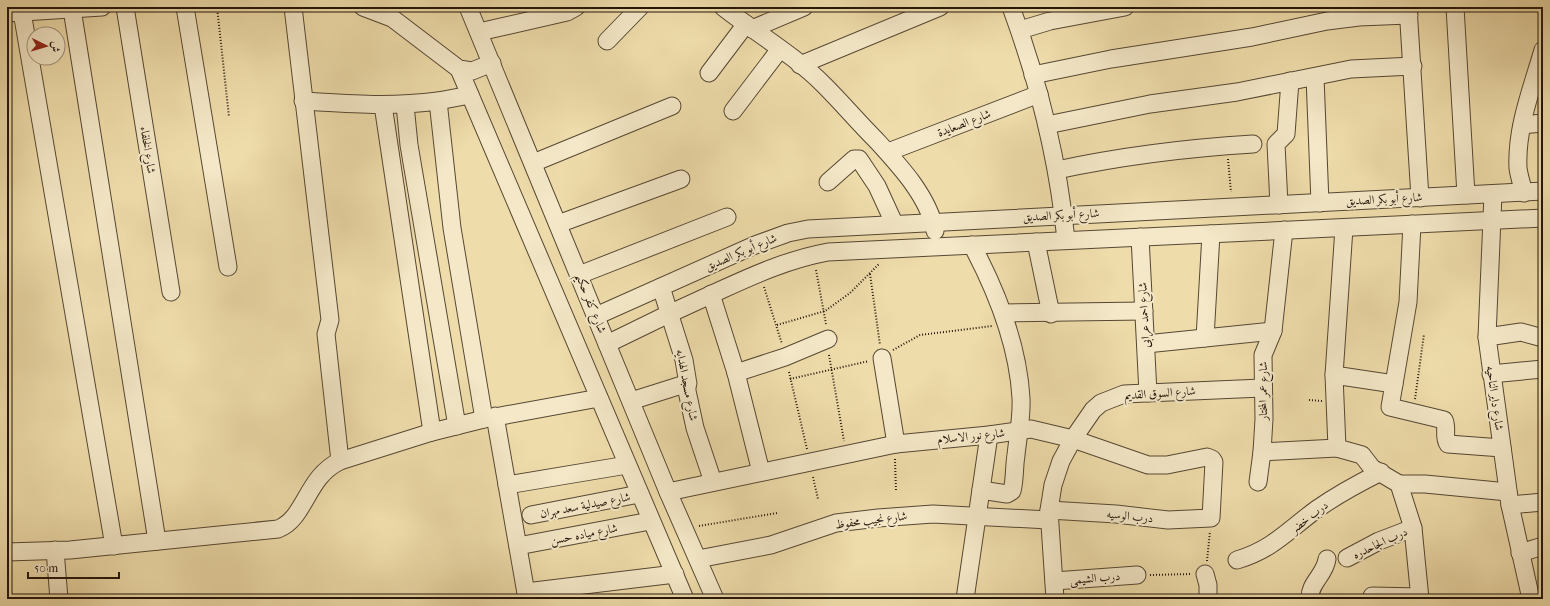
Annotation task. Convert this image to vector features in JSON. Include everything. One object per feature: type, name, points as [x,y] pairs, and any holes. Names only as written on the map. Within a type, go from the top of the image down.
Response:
[{"type":"street","points":[[102,7],[14,13],[114,546]]},
{"type":"street","name":"شارع الخلفاء","points":[[125,7],[171,292]]},
{"type":"street","points":[[185,7],[228,267]]},
{"type":"street","points":[[293,7],[330,320],[326,334],[340,460]]},
{"type":"street","points":[[366,7],[392,18],[458,69],[626,465],[685,599]]},
{"type":"street","points":[[479,32],[567,12],[576,7]]},
{"type":"street","points":[[607,41],[640,7]]},
{"type":"street","points":[[723,7],[824,84],[888,152],[913,184],[933,222],[938,247]]},
{"type":"street","points":[[709,73],[749,26],[804,7]]},
{"type":"street","points":[[800,65],[940,7]]},
{"type":"street","points":[[1011,7],[1020,30],[1048,125],[1057,170],[1064,215],[1066,240]]},
{"type":"street","points":[[1020,30],[1050,21],[1125,7]]},
{"type":"street","points":[[1455,7],[1466,195]]},
{"type":"street","name":"شارع كفر حكيم","points":[[468,8],[668,492],[715,599]]},
{"type":"street","points":[[72,9],[157,541]]},
{"type":"street","points":[[1033,75],[1111,59],[1252,37],[1327,22],[1408,11],[1413,66],[1420,198]]},
{"type":"street","points":[[733,111],[780,49]]},
{"type":"street","points":[[1524,192],[1518,170],[1522,125],[1536,96],[1543,50]]},
{"type":"street","points":[[458,69],[472,71],[492,64]]},
{"type":"street","points":[[1048,125],[1150,104],[1237,92],[1367,67],[1413,66]]},
{"type":"street","points":[[1315,77],[1320,203]]},
{"type":"street","points":[[1279,205],[1276,144],[1285,137],[1290,81]]},
{"type":"street","name":"شارع الصعايدة","points":[[888,152],[1039,94]]},
{"type":"street","points":[[303,101],[405,105],[470,95]]},
{"type":"street","points":[[438,101],[452,228],[489,418],[507,484],[527,596],[675,574]]},
{"type":"street","points":[[384,105],[432,432]]},
{"type":"street","points":[[405,105],[409,145],[457,426]]},
{"type":"street","points":[[533,163],[672,106]]},
{"type":"street","points":[[1522,125],[1543,123]]},
{"type":"street","points":[[1057,170],[1119,157],[1253,144]]},
{"type":"street","points":[[828,182],[854,159],[858,160],[877,186],[894,223]]},
{"type":"street","points":[[558,224],[681,179]]},
{"type":"street","name":"شارع أبو بكر الصديق","points":[[596,316],[755,245],[788,233],[808,229],[894,223],[1543,191]]},
{"type":"street","name":"شارع داير الناحيه","points":[[1493,194],[1487,337],[1509,499],[1520,553],[1535,596]]},
{"type":"street","points":[[579,275],[727,217]]},
{"type":"street","points":[[607,344],[669,313],[759,273],[813,255],[828,252],[1543,218]]},
{"type":"street","points":[[1412,224],[1408,302],[1390,407],[1445,421],[1445,439],[1451,446],[1502,448]]},
{"type":"street","points":[[1337,448],[1334,375],[1344,228]]},
{"type":"street","name":"شارع عمر المختار","points":[[1258,482],[1264,419],[1262,388],[1263,355],[1273,330],[1284,230]]},
{"type":"street","points":[[1205,338],[1211,234]]},
{"type":"street","name":"شارع احمد عرابى","points":[[1140,237],[1148,393]]},
{"type":"street","points":[[1036,242],[1051,314]]},
{"type":"street","points":[[972,245],[987,273],[1005,319],[1016,358],[1021,397],[1019,431],[1012,492],[1007,494],[981,490]]},
{"type":"street","name":"شارع مسجد الهدايه","points":[[661,287],[684,360],[688,383],[687,391],[695,428],[713,482]]},
{"type":"street","points":[[711,294],[736,373],[761,472]]},
{"type":"street","points":[[1005,319],[1051,314],[1144,311]]},
{"type":"street","points":[[1146,344],[1273,330]]},
{"type":"street","points":[[1487,337],[1520,332],[1543,338]]},
{"type":"street","points":[[736,373],[785,357],[828,339]]},
{"type":"street","points":[[882,358],[896,444]]},
{"type":"street","points":[[1491,374],[1543,369]]},
{"type":"street","points":[[1334,375],[1394,384]]},
{"type":"street","points":[[631,401],[688,383]]},
{"type":"street","name":"شارع السوق القديم","points":[[1055,599],[1049,515],[1053,485],[1061,462],[1072,439],[1093,410],[1101,403],[1124,394],[1262,388]]},
{"type":"street","points":[[7,552],[114,546],[278,529],[284,527],[293,519],[320,476],[331,465],[340,460],[432,432],[489,418],[598,398]]},
{"type":"street","name":"شارع نور الاسلام","points":[[668,492],[896,444],[1036,429],[1072,439],[1148,465],[1167,465],[1210,457],[1214,465],[1211,518]]},
{"type":"street","points":[[965,599],[989,435]]},
{"type":"street","points":[[1262,452],[1337,448],[1362,455],[1372,468],[1399,484],[1425,484],[1509,499],[1543,502]]},
{"type":"street","points":[[507,484],[626,465]]},
{"type":"street","name":"درب خضر","points":[[1237,560],[1263,550],[1276,543],[1332,499],[1381,472]]},
{"type":"street","points":[[1372,596],[1420,598],[1413,528],[1399,484]]},
{"type":"street","name":"شارع صيدلية سعد مهران","points":[[531,516],[639,494]]},
{"type":"street","name":"درب الوسيه","points":[[978,517],[1116,514],[1168,520],[1211,518]]},
{"type":"street","name":"شارع نجيب محفوظ","points":[[698,559],[771,546],[826,526],[847,522],[926,515],[978,517]]},
{"type":"street","name":"شارع مياده حسن","points":[[518,546],[650,521]]},
{"type":"street","name":"درب الجاحدره","points":[[1347,558],[1379,541],[1413,528]]},
{"type":"street","points":[[1520,553],[1543,546]]},
{"type":"street","points":[[55,550],[59,599]]},
{"type":"street","points":[[1310,599],[1310,589],[1324,571],[1327,559]]},
{"type":"street","points":[[1206,574],[1208,599]]},
{"type":"street","name":"درب الشيمى","points":[[1054,581],[1137,575]]},
{"type":"path","points":[[216,7],[228,117]]},
{"type":"path","points":[[1227,146],[1233,207]]},
{"type":"path","points":[[777,325],[825,311],[850,293],[870,274],[892,248]]},
{"type":"path","points":[[870,274],[882,358]]},
{"type":"path","points":[[790,379],[882,358],[897,347],[920,335],[1005,319]]},
{"type":"path","points":[[1416,414],[1415,398],[1424,334]]},
{"type":"path","points":[[896,444],[896,492]]},
{"type":"path","points":[[810,461],[818,499]]},
{"type":"path","points":[[684,528],[777,513]]},
{"type":"path","points":[[1137,575],[1206,574],[1211,518]]}]
